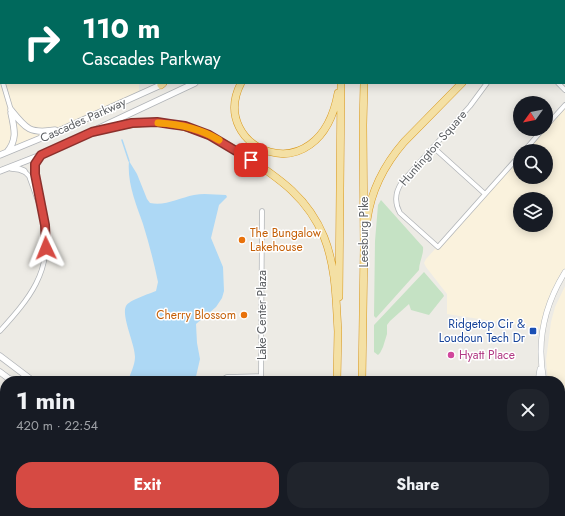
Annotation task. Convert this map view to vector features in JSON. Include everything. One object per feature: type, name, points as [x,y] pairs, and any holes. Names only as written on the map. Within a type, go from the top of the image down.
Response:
[{"type":"highway","points":[[241,84],[235,107],[236,118],[243,133],[251,142],[262,149],[285,154],[302,150],[311,145],[320,136],[334,111],[340,84]]},
{"type":"highway","name":"Leesburg Pike","points":[[337,376],[340,84]]},
{"type":"highway","name":"Leesburg Pike","points":[[362,376],[364,84]]},
{"type":"highway","points":[[364,248],[368,213],[372,197],[389,162],[404,142],[461,84]]},
{"type":"highway","points":[[92,132],[119,125],[144,122],[185,126],[216,138],[285,183],[312,214],[318,224],[327,247],[333,273],[338,332]]},
{"type":"main road","name":"Cascades Parkway","points":[[3,154],[163,84]]},
{"type":"main road","name":"Cascades Parkway","points":[[0,171],[41,155],[92,132],[193,84]]},
{"type":"main road","points":[[11,110],[20,121],[31,130],[45,132],[63,129]]},
{"type":"main road","points":[[3,154],[12,146],[14,141],[14,128],[11,110]]},
{"type":"main road","points":[[35,167],[37,160],[41,155]]},
{"type":"main road","points":[[7,168],[24,171]]},
{"type":"main road","points":[[0,356],[26,376]]},
{"type":"street","points":[[3,84],[11,110]]},
{"type":"street","name":"Huntington Square","points":[[486,84],[470,106],[402,182],[398,188],[396,204],[400,213],[438,247],[513,163]]},
{"type":"street","points":[[553,118],[565,105]]},
{"type":"street","points":[[530,144],[537,136]]},
{"type":"street","points":[[433,147],[485,194]]},
{"type":"street","points":[[0,331],[24,305],[40,276],[45,255],[45,225],[35,167]]},
{"type":"street","points":[[24,171],[29,176],[42,208]]},
{"type":"street","name":"Lake Center Plaza","points":[[261,376],[262,211]]},
{"type":"street","points":[[539,376],[541,366],[541,344],[546,310],[555,288],[565,272]]},
{"type":"street","points":[[541,366],[543,376]]},
{"type":"shaded area","points":[[0,84],[139,84],[139,95],[0,155]]},
{"type":"shaded area","points":[[565,105],[565,272],[555,288],[543,329],[447,314],[447,294],[424,263],[513,163],[513,184],[553,184],[553,144],[530,144],[537,136],[553,136],[553,118]]},
{"type":"shaded area","points":[[565,286],[565,376],[548,376],[546,360],[551,322],[555,307]]},
{"type":"green space","points":[[381,200],[423,247],[423,250],[419,270],[376,318],[374,316],[375,241],[378,205]]},
{"type":"green space","points":[[424,272],[444,296],[429,315],[411,310],[409,304],[387,325],[387,334],[383,347],[378,355],[374,352],[374,325]]},
{"type":"water","points":[[129,161],[137,174],[150,203],[167,203],[198,194],[226,195],[227,197],[219,205],[211,238],[223,267],[224,291],[222,298],[216,307],[196,324],[200,359],[196,376],[130,376],[135,357],[125,316],[126,306],[135,299],[156,291],[158,282],[147,238],[135,201],[129,177]]},
{"type":"waterway","points":[[122,140],[129,161]]},
{"type":"slow traffic","points":[[158,123],[185,126],[219,140]]},
{"type":"place","name":"The Bungalow Lakehouse","points":[[242,240]]},
{"type":"place","name":"Cherry Blossom","points":[[244,315]]},
{"type":"place","name":"Ridgetop Cir & Loudoun Tech Dr","points":[[533,331]]},
{"type":"place","name":"Hyatt Place","points":[[451,355]]},
{"type":"route","points":[[46,248],[45,225],[35,174],[35,164],[41,155],[92,132],[119,125],[144,122],[157,122],[185,126],[216,138],[251,160]]}]
